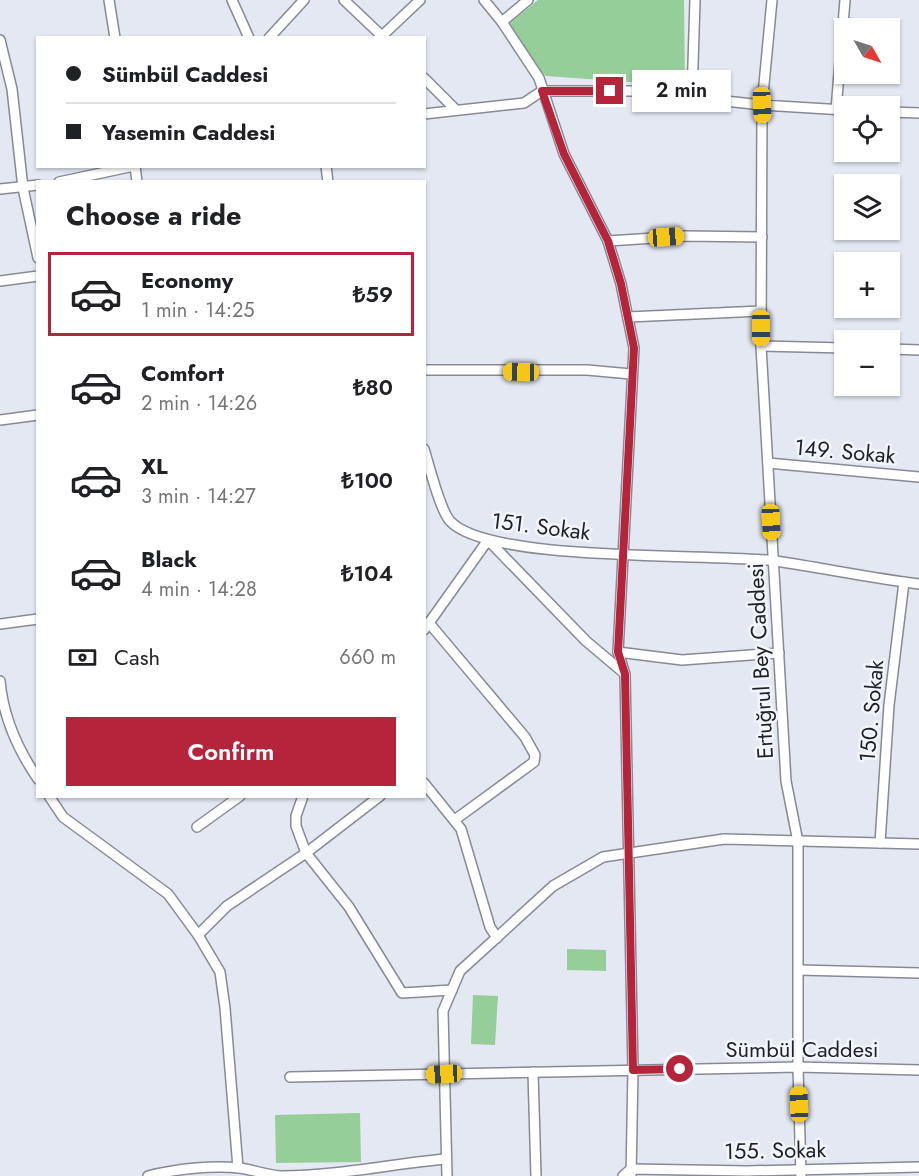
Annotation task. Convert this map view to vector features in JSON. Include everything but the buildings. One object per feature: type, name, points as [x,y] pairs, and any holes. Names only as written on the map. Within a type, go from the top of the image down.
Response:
[{"type":"street","points":[[109,0],[115,36]]},
{"type":"street","points":[[232,0],[248,36]]},
{"type":"street","points":[[271,36],[304,0]]},
{"type":"street","points":[[344,0],[382,36]]},
{"type":"street","points":[[384,36],[420,0]]},
{"type":"street","points":[[484,0],[502,22],[539,78],[564,154],[608,241],[634,348],[618,652],[625,674],[633,1070],[631,1173],[623,1176]]},
{"type":"street","points":[[502,22],[528,0]]},
{"type":"street","points":[[692,96],[695,0]]},
{"type":"street","name":"Ertuğrul Bey Caddesi","points":[[772,0],[762,105],[761,346],[786,781],[798,842],[798,1067],[801,1172]]},
{"type":"street","points":[[841,96],[845,0]]},
{"type":"street","points":[[0,40],[12,89],[23,188],[36,249]]},
{"type":"street","points":[[426,80],[456,110]]},
{"type":"street","points":[[426,114],[524,103],[542,91],[633,91],[762,105],[834,110]]},
{"type":"street","points":[[900,112],[919,113]]},
{"type":"street","points":[[68,180],[125,168]]},
{"type":"street","points":[[0,189],[36,185]]},
{"type":"street","points":[[608,241],[685,236],[762,237]]},
{"type":"street","points":[[0,281],[36,276]]},
{"type":"street","points":[[628,316],[761,311]]},
{"type":"street","points":[[761,346],[834,348]]},
{"type":"street","points":[[900,349],[919,350]]},
{"type":"street","points":[[426,370],[587,370],[631,374]]},
{"type":"street","points":[[0,420],[36,415]]},
{"type":"street","name":"149. Sokak","points":[[768,463],[919,477]]},
{"type":"street","points":[[426,464],[428,479]]},
{"type":"street","name":"151. Sokak","points":[[428,479],[449,521],[474,538],[623,555],[774,561],[919,584]]},
{"type":"street","points":[[456,819],[534,762],[535,754],[525,737],[427,627],[488,540],[586,640],[625,674]]},
{"type":"street","name":"150. Sokak","points":[[880,843],[890,705],[904,582]]},
{"type":"street","points":[[0,624],[36,619]]},
{"type":"street","points":[[618,652],[682,660],[779,653]]},
{"type":"street","points":[[0,681],[6,711],[25,760],[36,776]]},
{"type":"street","points":[[426,785],[456,819],[466,842],[490,927],[496,938]]},
{"type":"street","points":[[51,798],[63,817],[168,894],[198,934],[220,972],[238,1168]]},
{"type":"street","points":[[197,827],[237,798]]},
{"type":"street","points":[[302,798],[296,816],[296,826],[306,852],[349,907],[402,993],[452,990]]},
{"type":"street","points":[[198,934],[227,906],[306,852],[377,798]]},
{"type":"street","points":[[447,1176],[443,1011],[460,971],[553,886],[603,857],[724,839],[919,844]]},
{"type":"street","points":[[799,970],[919,973]]},
{"type":"street","name":"Sümbül Caddesi","points":[[290,1077],[798,1067],[919,1070]]},
{"type":"street","points":[[533,1072],[536,1176]]},
{"type":"street","points":[[148,1176],[163,1172],[238,1168],[279,1176],[354,1175],[401,1163],[445,1159]]},
{"type":"street","name":"155. Sokak","points":[[631,1173],[801,1172],[919,1167]]},
{"type":"green space","points":[[538,0],[684,0],[685,86],[546,76],[539,70],[510,23]]},
{"type":"green space","points":[[567,949],[606,950],[606,971],[567,970]]},
{"type":"green space","points":[[473,995],[498,996],[495,1045],[471,1044]]},
{"type":"green space","points":[[360,1113],[361,1162],[276,1163],[275,1115]]},
{"type":"route","points":[[610,91],[542,91],[564,154],[608,241],[621,284],[634,348],[618,652],[625,674],[633,1070],[680,1069]]}]
